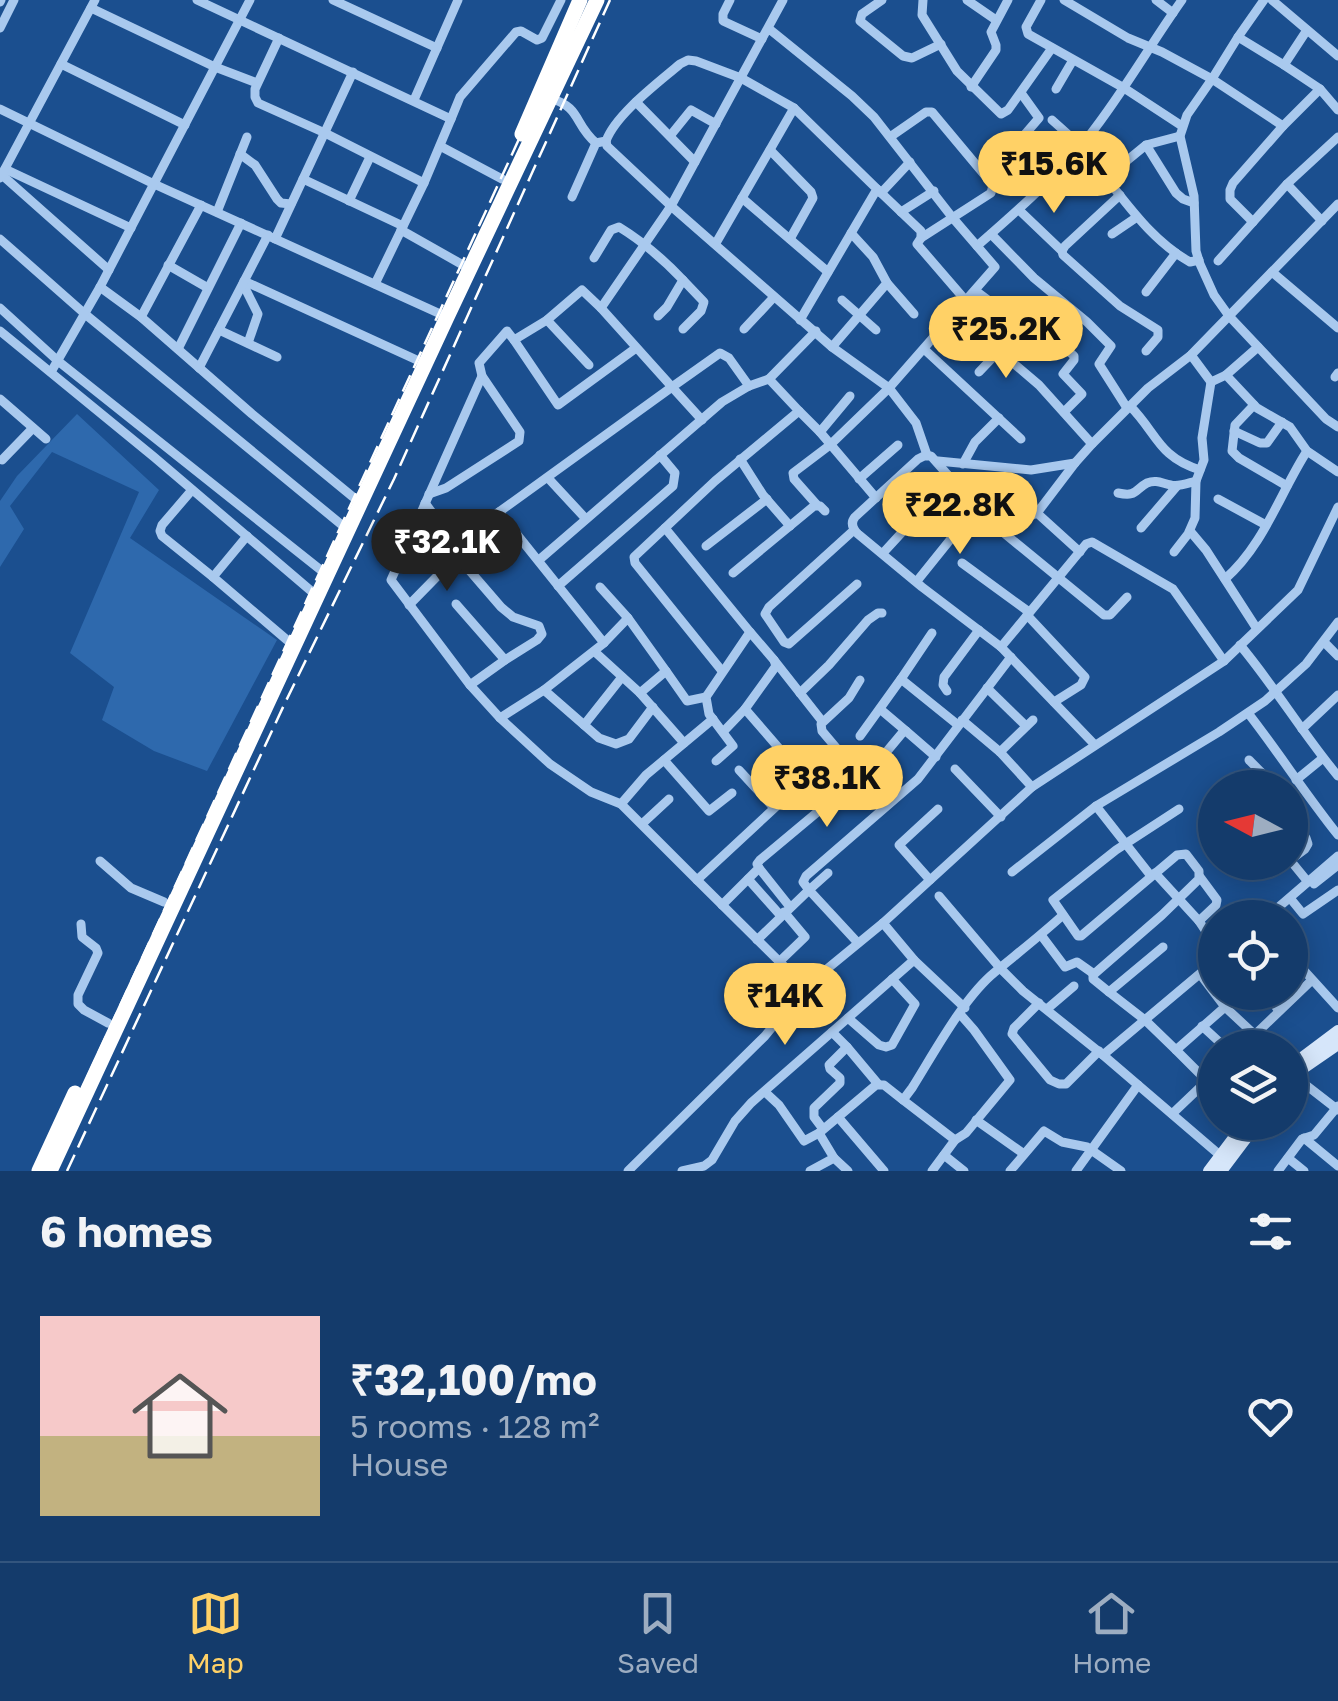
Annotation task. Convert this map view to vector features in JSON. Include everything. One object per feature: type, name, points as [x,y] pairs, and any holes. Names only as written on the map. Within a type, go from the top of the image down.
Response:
[{"type":"highway","points":[[50,1171],[344,527],[550,98],[579,21],[580,0]]},
{"type":"highway","points":[[344,527],[354,497],[418,361],[444,315],[502,179],[579,21],[596,0]]},
{"type":"highway","points":[[38,1171],[244,742],[287,640],[314,594]]},
{"type":"street","points":[[0,28],[14,0]]},
{"type":"street","points":[[197,0],[451,119]]},
{"type":"street","points":[[50,372],[100,288],[250,0]]},
{"type":"street","points":[[333,0],[437,48]]},
{"type":"street","points":[[730,0],[723,22],[762,39]]},
{"type":"street","points":[[602,308],[671,206],[783,0]]},
{"type":"street","points":[[882,0],[862,14],[860,20],[903,56],[912,58],[941,44]]},
{"type":"street","points":[[923,0],[922,15],[957,71],[1001,114],[1008,110],[1052,48]]},
{"type":"street","points":[[966,0],[996,20]]},
{"type":"street","points":[[971,86],[996,50],[990,32],[1008,0]]},
{"type":"street","points":[[1041,0],[1026,31],[1124,88],[1181,131]]},
{"type":"street","points":[[1064,0],[1128,38],[1212,79],[1283,126]]},
{"type":"street","points":[[1156,0],[1173,12]]},
{"type":"street","points":[[977,246],[1019,210],[1081,146],[1182,0]]},
{"type":"street","points":[[1264,0],[1187,115],[1181,131],[1194,204],[1196,251],[1214,296],[1230,316],[1326,420],[1338,427]]},
{"type":"street","points":[[1272,0],[1338,56]]},
{"type":"street","points":[[414,100],[456,1]]},
{"type":"street","points":[[2,174],[93,4],[215,67],[257,83]]},
{"type":"street","points":[[374,284],[424,184],[460,97],[516,32],[521,30],[540,40],[559,5],[579,21]]},
{"type":"street","points":[[733,573],[790,526],[821,508],[792,475],[830,445],[889,388],[995,267],[864,106],[768,28]]},
{"type":"street","points":[[1284,66],[1307,30]]},
{"type":"street","points":[[1238,37],[1320,89],[1338,110]]},
{"type":"street","points":[[279,38],[254,97],[262,105],[424,184]]},
{"type":"street","points":[[572,197],[610,129],[688,60],[740,78],[794,108],[921,231],[921,238]]},
{"type":"street","points":[[1056,89],[1072,60]]},
{"type":"street","points":[[61,64],[185,124]]},
{"type":"street","points":[[199,368],[291,204],[353,72]]},
{"type":"street","points":[[1253,222],[1232,203],[1230,190],[1283,126],[1320,89]]},
{"type":"street","points":[[1020,93],[1039,118],[1020,140],[1019,150],[1049,180]]},
{"type":"street","points":[[550,98],[573,110],[584,133],[608,146],[800,320],[889,388],[916,423],[932,458],[999,528],[1106,616],[1127,596]]},
{"type":"street","points":[[636,102],[695,162]]},
{"type":"street","points":[[716,243],[794,108]]},
{"type":"street","points":[[0,109],[154,184],[444,315]]},
{"type":"street","points":[[670,136],[692,110],[716,124]]},
{"type":"street","points":[[890,137],[926,112],[932,112],[994,188],[917,244],[967,302]]},
{"type":"street","points":[[1052,120],[1081,146]]},
{"type":"street","points":[[1124,163],[1146,145],[1181,131]]},
{"type":"street","points":[[216,212],[247,136]]},
{"type":"street","points":[[1218,261],[1287,184],[1338,136]]},
{"type":"street","points":[[1146,145],[1176,193],[1194,204]]},
{"type":"street","points":[[440,146],[502,179]]},
{"type":"street","points":[[770,150],[813,198],[790,239]]},
{"type":"street","points":[[240,154],[255,164],[277,199],[291,204]]},
{"type":"street","points":[[349,201],[370,157]]},
{"type":"street","points":[[800,320],[879,191],[910,162]]},
{"type":"street","points":[[2,174],[131,228]]},
{"type":"street","points":[[2,174],[109,270]]},
{"type":"street","points":[[1106,178],[1152,234],[1190,262],[1199,260]]},
{"type":"street","points":[[303,180],[402,228],[463,265]]},
{"type":"street","points":[[1287,184],[1322,221]]},
{"type":"street","points":[[901,212],[934,192]]},
{"type":"street","points":[[1062,250],[1120,195]]},
{"type":"street","points":[[742,198],[828,272]]},
{"type":"street","points":[[999,528],[1036,513],[1074,463],[1128,407],[1191,355],[1338,204]]},
{"type":"street","points":[[141,317],[201,205]]},
{"type":"street","points":[[1019,210],[1062,250],[1065,258],[1120,306],[1158,330],[1158,337],[1146,351]]},
{"type":"street","points":[[1112,234],[1137,217]]},
{"type":"street","points":[[178,350],[241,223]]},
{"type":"street","points":[[594,258],[615,226],[644,244],[704,302],[701,311],[683,329]]},
{"type":"street","points":[[851,234],[873,257],[887,283],[914,314]]},
{"type":"street","points":[[991,234],[1034,278],[1112,346],[1098,364],[1128,407],[1144,420],[1156,442],[1172,457],[1200,470]]},
{"type":"street","points":[[0,240],[344,527]]},
{"type":"street","points":[[1146,292],[1176,253]]},
{"type":"street","points":[[168,265],[208,288]]},
{"type":"street","points":[[1272,272],[1338,328]]},
{"type":"street","points":[[658,316],[684,280]]},
{"type":"street","points":[[244,283],[258,314],[248,344]]},
{"type":"street","points":[[244,283],[418,361]]},
{"type":"street","points":[[832,347],[887,283]]},
{"type":"street","points":[[100,288],[141,317],[354,497]]},
{"type":"street","points":[[514,340],[547,320],[582,290],[702,420]]},
{"type":"street","points":[[976,290],[1020,324]]},
{"type":"street","points":[[744,329],[774,297]]},
{"type":"street","points":[[842,300],[876,330]]},
{"type":"street","points":[[0,308],[58,361],[324,572]]},
{"type":"street","points":[[979,372],[1020,324],[1032,318],[1074,356],[1063,374],[1082,394],[1064,412]]},
{"type":"street","points":[[547,320],[590,365]]},
{"type":"street","points":[[0,330],[314,594]]},
{"type":"street","points":[[219,330],[277,357]]},
{"type":"street","points":[[427,499],[520,438],[520,432],[482,376],[479,363],[507,331],[558,405],[636,348]]},
{"type":"street","points":[[539,560],[732,395],[769,379],[816,331]]},
{"type":"street","points":[[1211,382],[1258,347]]},
{"type":"street","points":[[924,349],[1021,439]]},
{"type":"street","points":[[998,351],[1030,376],[1092,444]]},
{"type":"street","points":[[409,605],[453,551],[498,512],[720,353],[729,358],[749,386]]},
{"type":"street","points":[[1174,552],[1190,531],[1196,512],[1196,481],[1204,460],[1202,438],[1211,382],[1191,355]]},
{"type":"street","points":[[1226,374],[1254,404],[1290,427],[1307,451],[1338,472]]},
{"type":"street","points":[[482,376],[391,580],[470,685],[500,718],[550,764],[590,792],[620,804],[805,988]]},
{"type":"street","points":[[769,379],[876,498]]},
{"type":"street","points":[[820,432],[850,396]]},
{"type":"street","points":[[0,400],[46,440]]},
{"type":"street","points":[[1254,404],[1234,431],[1233,453],[1287,486]]},
{"type":"street","points":[[722,671],[634,560],[637,552],[799,411]]},
{"type":"street","points":[[963,464],[980,436],[999,418]]},
{"type":"street","points":[[1234,431],[1267,443],[1282,422]]},
{"type":"street","points":[[2,460],[33,428]]},
{"type":"street","points":[[860,479],[898,446]]},
{"type":"street","points":[[1225,578],[1244,561],[1307,451]]},
{"type":"street","points":[[558,586],[673,486],[675,473],[660,455]]},
{"type":"street","points":[[1074,463],[1031,470],[918,459],[853,518],[852,524],[854,530],[1001,647],[1095,745]]},
{"type":"street","points":[[740,460],[790,526]]},
{"type":"street","points":[[548,478],[586,518]]},
{"type":"street","points":[[882,553],[951,479]]},
{"type":"street","points":[[1118,493],[1136,493],[1154,482],[1177,486],[1196,481]]},
{"type":"street","points":[[1141,528],[1177,486]]},
{"type":"street","points":[[192,490],[162,525],[162,536],[287,640]]},
{"type":"street","points":[[427,499],[453,551],[508,614],[539,626],[542,631],[537,640],[470,685]]},
{"type":"street","points":[[706,546],[767,499]]},
{"type":"street","points":[[1218,499],[1266,525]]},
{"type":"street","points":[[634,1169],[764,1036],[805,988],[1032,787],[1224,661],[1258,629],[1298,590],[1338,506]]},
{"type":"street","points":[[498,512],[604,643]]},
{"type":"street","points":[[916,581],[954,535],[982,512]]},
{"type":"street","points":[[1036,513],[1080,552]]},
{"type":"street","points":[[665,528],[800,692],[822,721],[822,731],[860,776]]},
{"type":"street","points":[[854,530],[765,614],[789,644],[857,584]]},
{"type":"street","points":[[1190,531],[1258,629]]},
{"type":"street","points":[[213,577],[247,536]]},
{"type":"street","points":[[1001,647],[1089,542],[1173,588],[1224,661]]},
{"type":"street","points":[[962,563],[1028,613],[1085,677],[1080,686],[1054,702]]},
{"type":"street","points":[[600,587],[628,618],[686,701],[706,697]]},
{"type":"street","points":[[456,604],[505,660]]},
{"type":"street","points":[[800,692],[830,665],[868,620],[882,613]]},
{"type":"street","points":[[500,718],[595,652],[628,618]]},
{"type":"street","points":[[1012,872],[1096,806],[1248,713],[1277,691],[1306,664],[1338,622]]},
{"type":"street","points":[[947,691],[944,677],[980,630]]},
{"type":"street","points":[[716,761],[733,746],[707,709],[706,697],[750,632]]},
{"type":"street","points":[[860,736],[932,633]]},
{"type":"street","points":[[1324,642],[1338,656]]},
{"type":"street","points":[[1240,645],[1338,776]]},
{"type":"street","points":[[595,652],[653,707],[684,743]]},
{"type":"street","points":[[858,944],[808,890],[804,878],[912,785],[1011,657]]},
{"type":"street","points":[[724,732],[774,671],[774,660]]},
{"type":"street","points":[[640,694],[666,670]]},
{"type":"street","points":[[584,725],[622,677]]},
{"type":"street","points":[[901,678],[1000,752],[1032,787]]},
{"type":"street","points":[[822,721],[844,703],[860,680]]},
{"type":"street","points":[[987,688],[1030,723],[1000,752]]},
{"type":"street","points":[[544,690],[599,738],[616,744],[629,739],[653,707]]},
{"type":"street","points":[[1302,730],[1332,708],[1338,695]]},
{"type":"street","points":[[745,709],[828,804]]},
{"type":"street","points":[[880,709],[936,757]]},
{"type":"street","points":[[1248,713],[1291,770]]},
{"type":"street","points":[[620,804],[646,775],[713,719]]},
{"type":"street","points":[[779,962],[805,937],[757,864],[906,731]]},
{"type":"street","points":[[1308,773],[1323,758]]},
{"type":"street","points":[[664,760],[710,811],[732,793]]},
{"type":"street","points":[[1249,760],[1259,770]]},
{"type":"street","points":[[955,769],[1001,817]]},
{"type":"street","points":[[739,770],[774,808]]},
{"type":"street","points":[[697,880],[774,808],[809,783]]},
{"type":"street","points":[[1308,796],[1338,835]]},
{"type":"street","points":[[642,824],[669,799]]},
{"type":"street","points":[[1096,806],[1198,920]]},
{"type":"street","points":[[930,880],[899,845],[938,809]]},
{"type":"street","points":[[1180,809],[1126,843],[1053,902],[1082,936],[1181,853],[1190,857],[1198,873]]},
{"type":"street","points":[[1291,899],[1338,856]]},
{"type":"street","points":[[100,862],[130,888],[164,902]]},
{"type":"street","points":[[1291,899],[1308,882],[1338,865]]},
{"type":"street","points":[[722,905],[759,868]]},
{"type":"street","points":[[757,940],[828,873]]},
{"type":"street","points":[[748,879],[785,912]]},
{"type":"street","points":[[1198,879],[1092,978],[1198,1067]]},
{"type":"street","points":[[1291,899],[1303,914],[1338,890]]},
{"type":"street","points":[[938,896],[1000,969],[1172,1114],[1223,1163]]},
{"type":"street","points":[[903,1100],[962,1011],[995,972],[1063,915]]},
{"type":"street","points":[[884,922],[962,1011],[1010,1080],[932,1171]]},
{"type":"street","points":[[81,924],[81,936],[98,954],[77,1001],[84,1010],[108,1022]]},
{"type":"street","points":[[1040,935],[1065,967],[1077,962],[1094,974]]},
{"type":"street","points":[[1110,992],[1163,947]]},
{"type":"street","points":[[682,1171],[712,1166],[735,1121],[914,960]]},
{"type":"street","points":[[1308,975],[1338,1008]]},
{"type":"street","points":[[1074,986],[1014,1028],[1012,1034],[1050,1080],[1060,1084],[1066,1084],[1198,976]]},
{"type":"street","points":[[848,1018],[879,1045],[892,1045],[914,1004],[892,979]]},
{"type":"street","points":[[1258,1030],[1312,980]]},
{"type":"street","points":[[1176,1050],[1221,1010]]},
{"type":"street","points":[[1230,1010],[1250,1030]]},
{"type":"street","points":[[1202,1026],[1206,1030]]},
{"type":"street","points":[[1308,1058],[1338,1031]]},
{"type":"street","points":[[832,1032],[878,1084],[956,1140]]},
{"type":"street","points":[[1308,1063],[1338,1044]]},
{"type":"street","points":[[848,1048],[830,1066],[840,1083],[814,1108],[834,1158],[848,1171]]},
{"type":"street","points":[[764,1092],[779,1105],[802,1141],[806,1141],[878,1084]]},
{"type":"street","points":[[1076,1171],[1138,1085]]},
{"type":"street","points":[[1308,1087],[1337,1108],[1308,1137]]},
{"type":"street","points":[[1172,1114],[1198,1091]]},
{"type":"street","points":[[838,1117],[883,1170]]},
{"type":"street","points":[[976,1120],[1024,1154]]},
{"type":"street","points":[[1010,1171],[1044,1131],[1062,1142],[1083,1145],[1120,1171]]},
{"type":"street","points":[[1223,1163],[1236,1140]]},
{"type":"street","points":[[1209,1171],[1223,1163],[1243,1140]]},
{"type":"street","points":[[1278,1171],[1302,1140]]},
{"type":"street","points":[[1306,1140],[1338,1166]]},
{"type":"street","points":[[944,1155],[964,1171]]},
{"type":"street","points":[[810,1171],[834,1158]]},
{"type":"street","points":[[1288,1158],[1304,1171]]},
{"type":"shaded area","points":[[77,414],[159,490],[130,538],[277,640],[207,771],[154,751],[102,720],[114,687],[70,653],[139,492],[52,452],[10,506],[24,529],[0,567],[0,501],[17,476]]},
{"type":"railway","points":[[44,1171],[583,0]]},
{"type":"railway","points":[[67,1171],[394,479],[610,0]]}]
